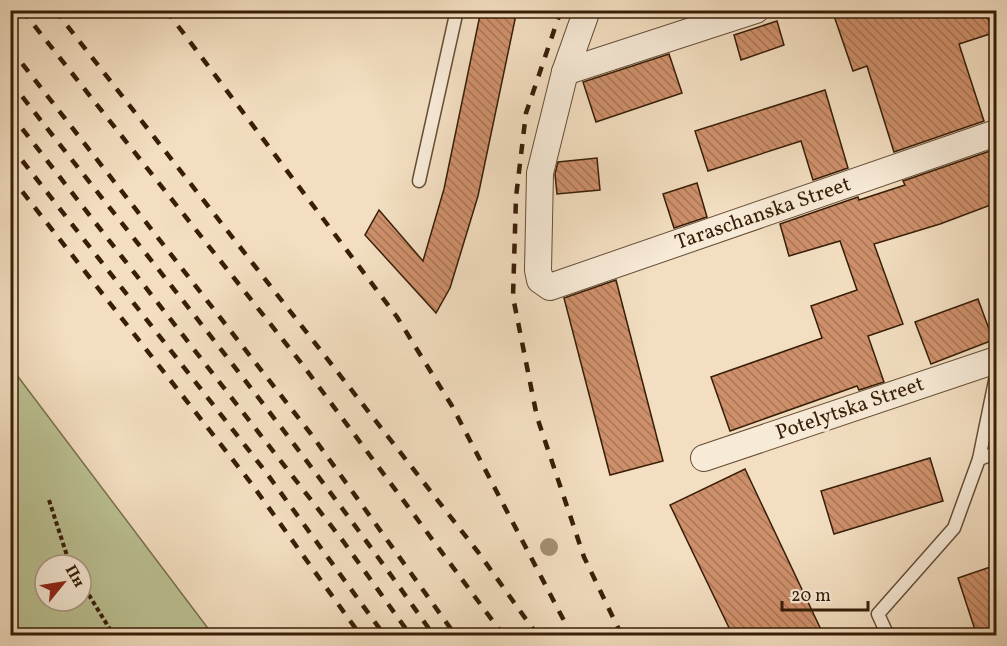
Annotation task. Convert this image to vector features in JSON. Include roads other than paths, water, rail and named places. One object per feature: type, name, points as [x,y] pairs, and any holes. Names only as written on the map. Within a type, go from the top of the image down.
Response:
[{"type":"street","points":[[565,72],[587,10]]},
{"type":"street","points":[[565,72],[756,10]]},
{"type":"street","name":"Taraschanska Street","points":[[565,72],[540,173],[538,270],[540,280],[550,287],[996,133]]},
{"type":"street","name":"Potelytska Street","points":[[704,458],[996,360]]},
{"type":"lane","points":[[419,181],[458,10]]},
{"type":"lane","points":[[888,636],[878,614],[954,528],[979,459],[996,376]]},
{"type":"lane","points":[[979,459],[996,453]]},
{"type":"railway","points":[[22,10],[302,364],[504,636]]},
{"type":"railway","points":[[55,10],[478,552],[538,636]]},
{"type":"railway","points":[[166,10],[397,317],[452,406],[572,636]]},
{"type":"railway","points":[[561,10],[526,113],[516,197],[513,297],[537,417],[584,557],[622,636]]},
{"type":"railway","points":[[10,48],[311,434],[456,636]]},
{"type":"railway","points":[[10,81],[332,494],[434,636]]},
{"type":"railway","points":[[10,113],[343,541],[411,636]]},
{"type":"railway","points":[[10,145],[265,471],[385,636]]},
{"type":"railway","points":[[10,176],[251,483],[361,636]]}]
